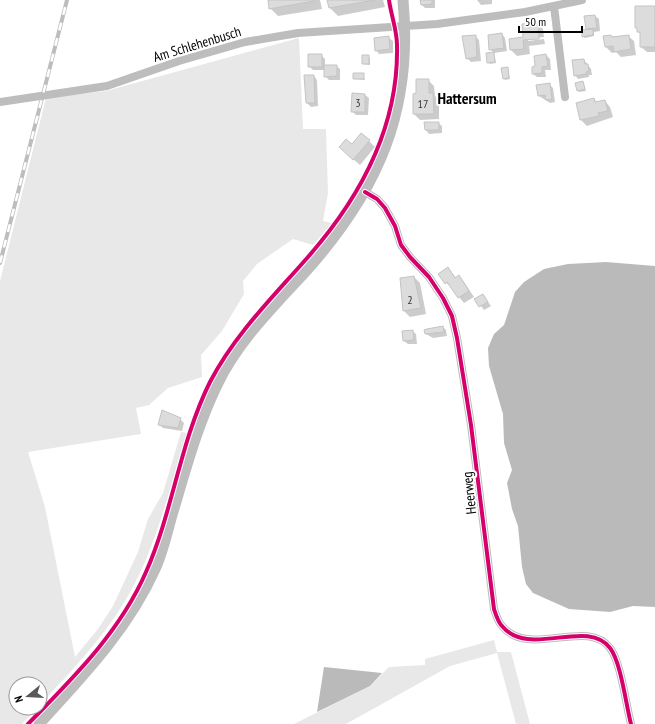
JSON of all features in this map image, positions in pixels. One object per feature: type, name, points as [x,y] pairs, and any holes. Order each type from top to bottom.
[{"type":"main road","points":[[39,724],[81,678],[121,630],[145,590],[164,545],[204,415],[224,372],[243,343],[331,242],[365,192],[385,149],[396,115],[402,81],[405,45],[403,0]]},
{"type":"street","name":"Am Schlehenbusch","points":[[0,102],[107,86],[179,61],[245,42],[298,33],[437,24],[500,16],[582,0]]},
{"type":"street","points":[[554,6],[565,97]]},
{"type":"street","name":"Heerweg","points":[[365,192],[377,199],[385,208],[395,226],[401,245],[429,277],[444,298],[452,316],[472,425],[494,609],[501,625],[509,633],[520,638],[536,640],[586,637],[602,641],[610,648],[616,661],[631,724]]},
{"type":"shaded area","points":[[299,38],[303,129],[326,129],[328,193],[323,221],[332,223],[313,245],[293,239],[257,264],[243,281],[244,294],[222,331],[201,355],[202,377],[168,388],[149,405],[136,408],[141,434],[28,452],[45,507],[75,657],[98,629],[113,606],[138,552],[148,519],[163,493],[181,432],[187,433],[158,528],[135,583],[126,600],[92,647],[48,696],[48,676],[8,676],[8,716],[30,716],[22,724],[0,724],[0,281],[46,98],[106,91]]},
{"type":"shaded area","points":[[606,262],[655,266],[655,607],[633,606],[610,612],[569,609],[533,593],[526,584],[522,567],[518,526],[512,509],[507,483],[512,470],[504,443],[503,414],[489,366],[488,348],[494,334],[504,325],[515,292],[524,282],[544,269],[568,264]]},
{"type":"shaded area","points":[[494,640],[497,652],[511,652],[530,724],[516,724],[497,653],[450,666],[346,724],[294,724],[370,686],[389,667],[425,665],[425,659]]},
{"type":"shaded area","points":[[324,667],[382,673],[370,686],[317,712]]},
{"type":"building","points":[[268,0],[314,0],[314,1],[269,9]]},
{"type":"building","points":[[327,0],[375,0],[329,8]]},
{"type":"building","points":[[420,0],[432,0],[432,4],[421,5]]},
{"type":"building","points":[[635,6],[655,6],[655,47],[640,47],[640,32],[637,32],[637,28],[635,28]]},
{"type":"building","points":[[595,15],[597,28],[586,29],[584,16]]},
{"type":"building","points":[[538,22],[539,39],[523,40],[524,49],[510,50],[509,39],[523,37],[522,24]]},
{"type":"building","points":[[593,29],[593,35],[582,37],[582,30]]},
{"type":"building","points":[[502,33],[504,48],[489,50],[488,35]]},
{"type":"building","points":[[476,35],[477,57],[466,59],[462,36]]},
{"type":"building","points":[[611,35],[612,37],[629,35],[631,49],[614,52],[613,46],[605,47],[603,36]]},
{"type":"building","points":[[389,36],[390,49],[375,51],[374,38]]},
{"type":"building","points":[[494,52],[495,62],[487,63],[486,53]]},
{"type":"building","points":[[308,54],[322,54],[322,67],[308,67]]},
{"type":"building","points":[[546,54],[548,66],[542,67],[542,73],[532,74],[532,67],[535,66],[534,56]]},
{"type":"building","points":[[362,55],[369,55],[369,64],[362,64]]},
{"type":"building","points":[[584,59],[585,64],[588,64],[589,71],[586,72],[586,74],[574,76],[572,60]]},
{"type":"building","points":[[324,65],[337,65],[337,76],[324,77]]},
{"type":"building","points":[[508,67],[509,78],[503,79],[501,68]]},
{"type":"building","points":[[353,73],[364,73],[364,79],[353,79]]},
{"type":"building","points":[[304,75],[314,75],[315,103],[306,103]]},
{"type":"building","points":[[416,79],[429,79],[429,93],[433,93],[434,114],[413,114],[413,94],[416,93]]},
{"type":"building","points":[[583,81],[585,89],[577,91],[575,83]]},
{"type":"building","points":[[550,83],[552,99],[546,100],[545,95],[538,96],[536,85]]},
{"type":"building","points":[[352,93],[365,94],[365,112],[351,112]]},
{"type":"building","points":[[594,98],[595,102],[605,100],[608,111],[598,113],[599,116],[580,120],[576,103]]},
{"type":"building","points":[[424,122],[439,122],[439,130],[425,130]]},
{"type":"building","points":[[361,133],[370,140],[353,160],[339,147],[346,139],[352,144]]},
{"type":"building","points":[[448,267],[455,278],[459,275],[469,291],[458,298],[447,282],[445,284],[438,274]]},
{"type":"building","points":[[414,276],[421,308],[403,311],[400,278]]},
{"type":"building","points":[[483,294],[488,302],[479,307],[474,299]]},
{"type":"building","points":[[443,326],[444,332],[425,334],[424,330]]},
{"type":"building","points":[[413,330],[414,340],[403,341],[402,331]]},
{"type":"building","points":[[162,410],[181,418],[178,428],[158,425]]},
{"type":"railway","points":[[0,263],[67,0]]},
{"type":"cycle path","points":[[28,724],[78,672],[123,615],[146,572],[155,549],[191,428],[210,382],[220,364],[255,316],[327,234],[360,185],[373,159],[391,104],[396,75],[397,39],[389,0]]},
{"type":"cycle path","points":[[365,192],[377,199],[385,208],[395,226],[401,245],[429,277],[443,298],[452,316],[471,425],[494,609],[498,620],[502,626],[513,635],[527,639],[587,636],[600,640],[610,648],[617,663],[631,724]]},
{"type":"district","name":"Hattersum","points":[[467,98]]}]
